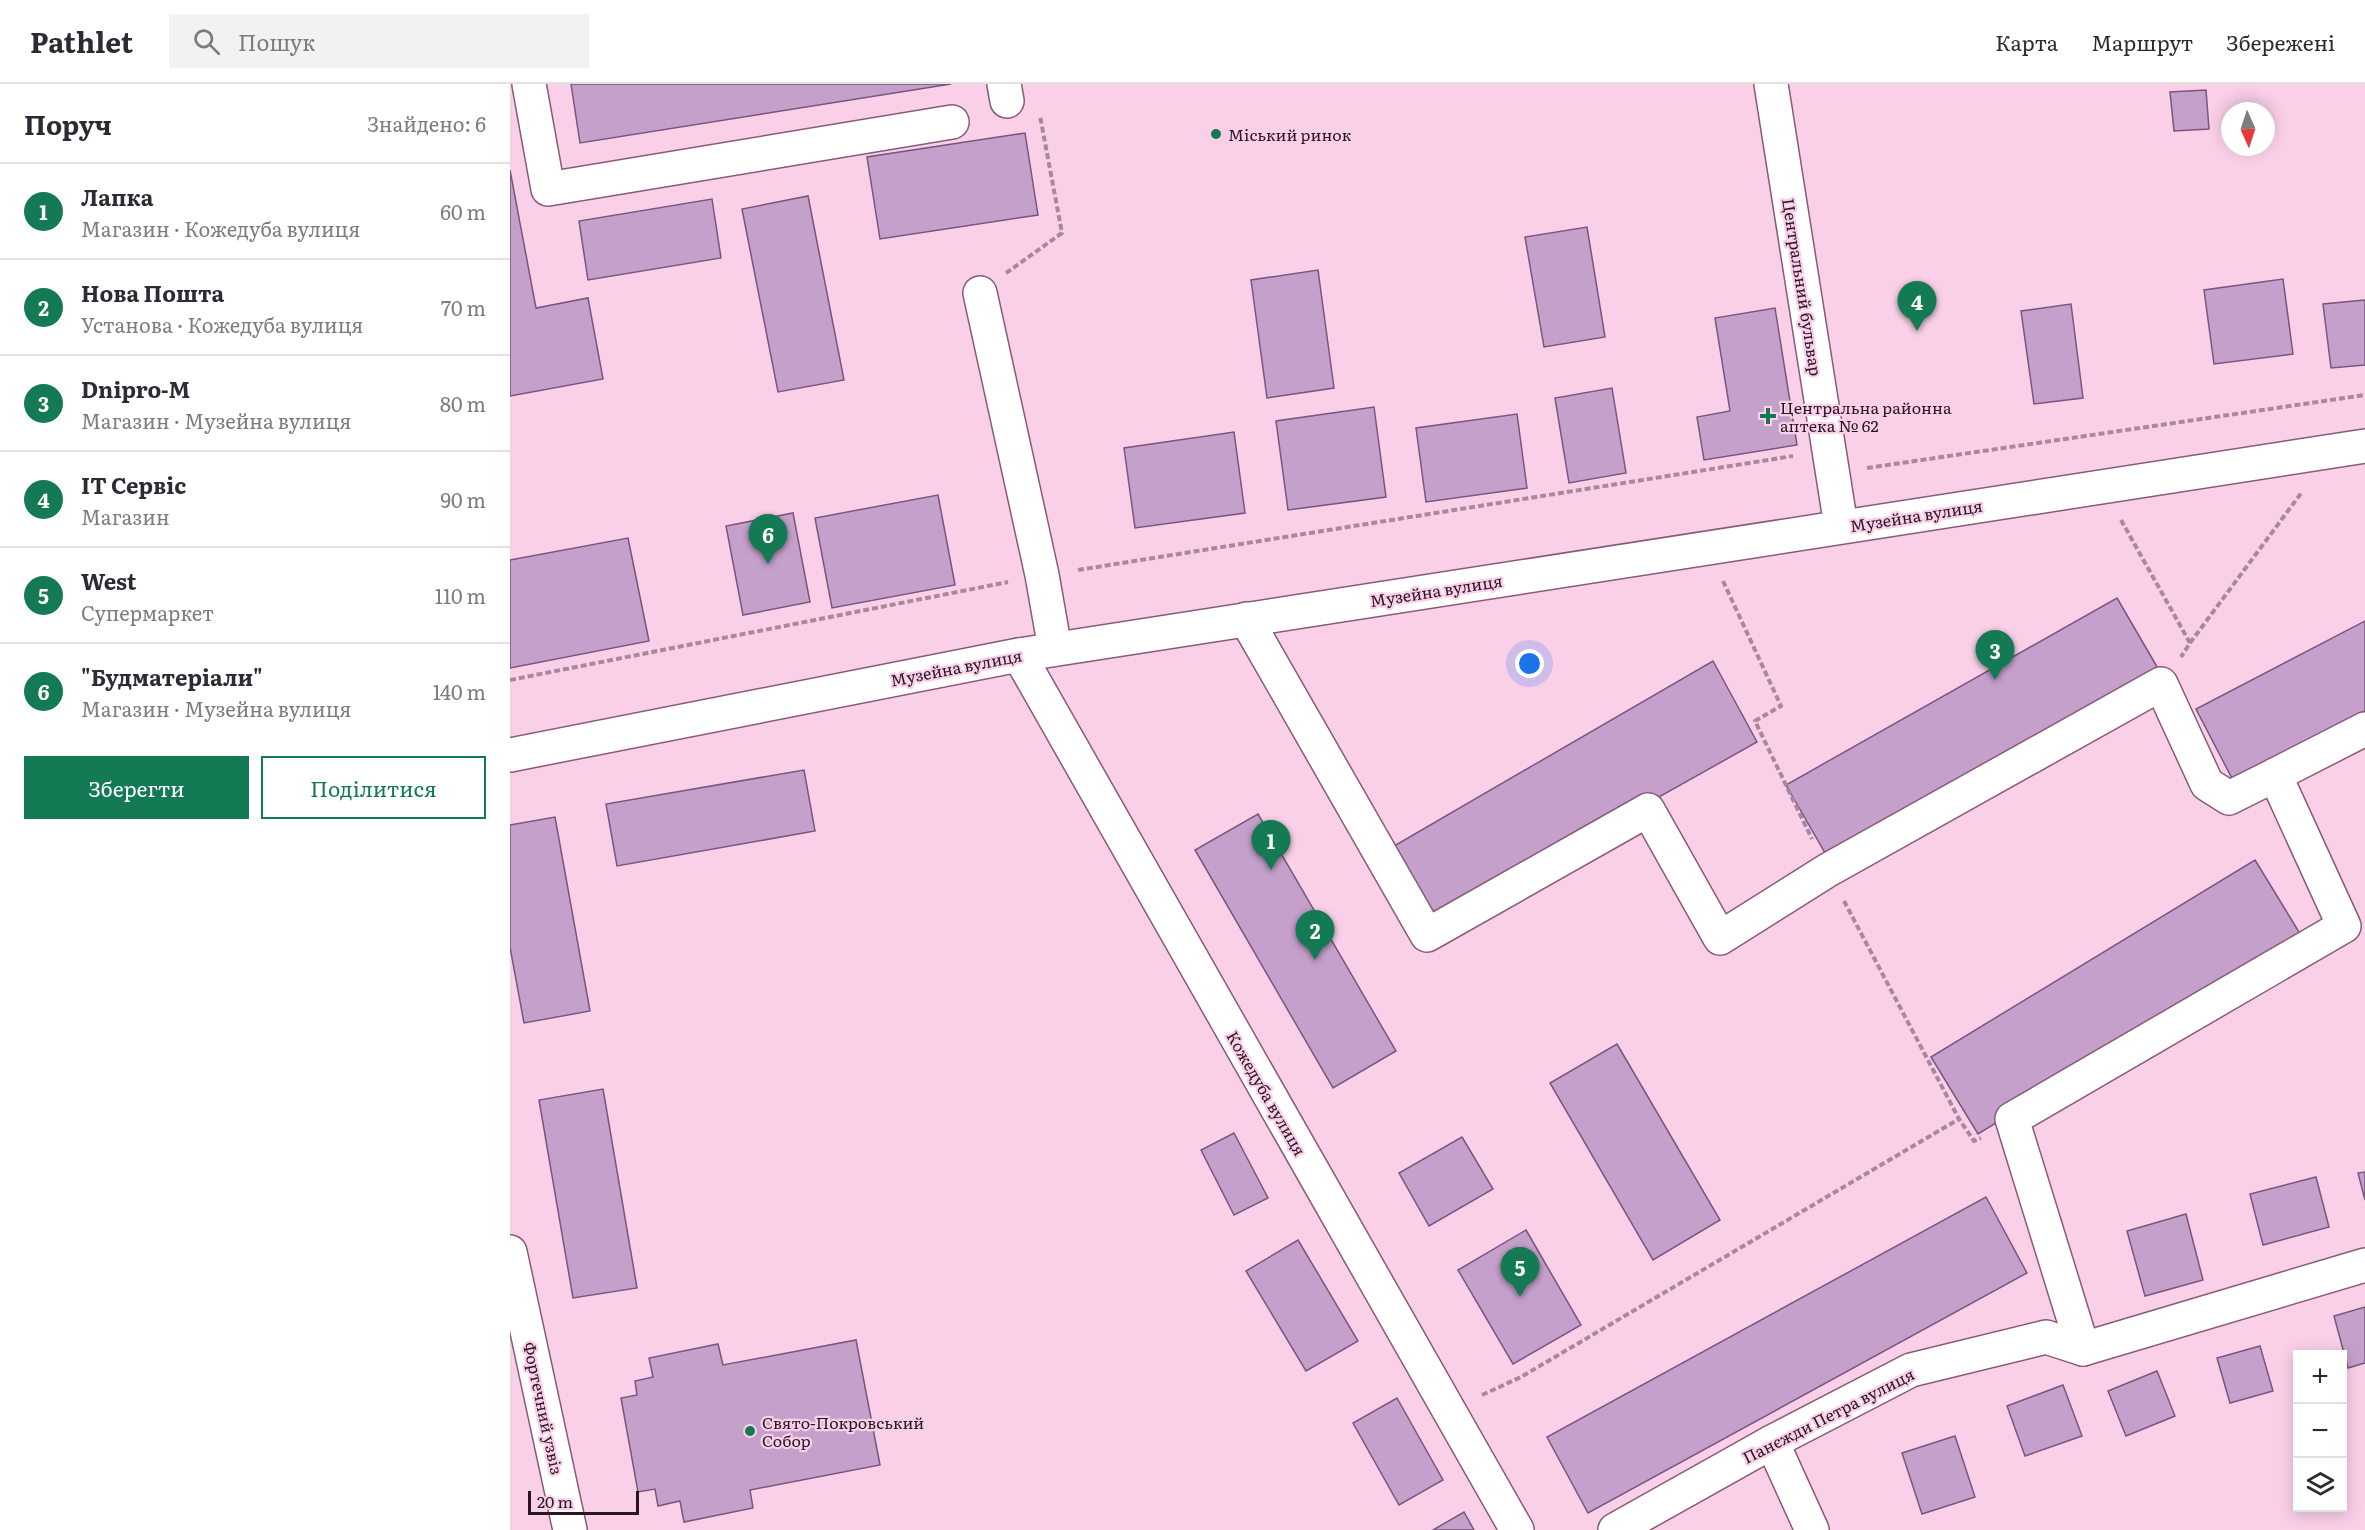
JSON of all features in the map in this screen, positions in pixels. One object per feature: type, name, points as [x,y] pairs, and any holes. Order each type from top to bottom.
[{"type":"street","points":[[529,84],[548,189],[951,123]]},
{"type":"street","name":"Центральний бульвар","points":[[1771,84],[1841,526]]},
{"type":"street","points":[[980,292],[1042,575],[1055,649]]},
{"type":"street","name":"Музейна вулиця","points":[[510,755],[1055,649],[2365,446]]},
{"type":"street","points":[[1246,619],[1426,935],[1648,810],[1720,938],[1828,870],[2162,684],[2207,784],[2229,798],[2365,729]]},
{"type":"street","name":"Кожедуба вулиця","points":[[1019,655],[1516,1530]]},
{"type":"street","points":[[2275,775],[2344,926],[2012,1119],[2083,1349],[2365,1265]]},
{"type":"street","name":"Фортечний узвіз","points":[[510,1252],[570,1530]]},
{"type":"street","name":"Панєжди Петра вулиця","points":[[1615,1530],[1772,1442],[1911,1370],[2046,1337],[2083,1349]]},
{"type":"street","points":[[1772,1442],[1812,1530]]},
{"type":"path","points":[[980,292],[1062,233],[1039,114],[1005,92]]},
{"type":"path","points":[[510,680],[1042,575],[1832,461],[2365,395]]},
{"type":"path","points":[[2190,643],[2308,483]]},
{"type":"path","points":[[1707,547],[1781,706],[1755,721],[1828,870],[1959,1119],[1974,1141],[2012,1119]]},
{"type":"path","points":[[1448,1411],[1521,1377],[1959,1119]]},
{"type":"building","points":[[571,84],[951,84],[580,143]]},
{"type":"building","points":[[2206,90],[2209,129],[2174,131],[2170,92]]},
{"type":"building","points":[[1025,133],[1038,215],[880,239],[867,157]]},
{"type":"building","points":[[510,170],[536,308],[588,298],[603,379],[510,396]]},
{"type":"building","points":[[808,196],[844,380],[778,392],[742,209]]},
{"type":"building","points":[[712,199],[721,258],[588,280],[579,221]]},
{"type":"building","points":[[1587,227],[1605,337],[1544,347],[1525,237]]},
{"type":"building","points":[[1318,270],[1334,388],[1267,398],[1251,280]]},
{"type":"building","points":[[2283,279],[2293,354],[2214,364],[2204,290]]},
{"type":"building","points":[[2365,300],[2365,365],[2331,368],[2323,304]]},
{"type":"building","points":[[2071,304],[2083,398],[2034,404],[2021,311]]},
{"type":"building","points":[[1775,308],[1797,445],[1704,460],[1697,417],[1730,411],[1715,318]]},
{"type":"building","points":[[1612,388],[1626,473],[1569,483],[1555,398]]},
{"type":"building","points":[[1374,407],[1386,497],[1288,510],[1276,421]]},
{"type":"building","points":[[1517,414],[1527,488],[1426,502],[1416,428]]},
{"type":"building","points":[[1234,432],[1245,513],[1135,528],[1124,448]]},
{"type":"building","points":[[938,495],[955,585],[832,608],[815,518]]},
{"type":"building","points":[[793,513],[810,602],[743,615],[726,526]]},
{"type":"building","points":[[628,538],[649,641],[510,668],[510,560]]},
{"type":"building","points":[[2117,598],[2163,677],[1832,865],[1786,785]]},
{"type":"building","points":[[2365,621],[2365,722],[2237,788],[2196,709]]},
{"type":"building","points":[[1713,661],[1757,742],[1429,926],[1382,853]]},
{"type":"building","points":[[804,770],[815,831],[617,866],[606,804]]},
{"type":"building","points":[[1258,814],[1396,1051],[1333,1088],[1195,850]]},
{"type":"building","points":[[555,817],[590,1011],[524,1023],[510,947],[510,825]]},
{"type":"building","points":[[2255,860],[2302,937],[1978,1134],[1931,1057]]},
{"type":"building","points":[[1617,1044],[1720,1220],[1653,1260],[1550,1083]]},
{"type":"building","points":[[603,1089],[637,1288],[573,1298],[539,1100]]},
{"type":"building","points":[[1234,1133],[1268,1198],[1234,1215],[1201,1150]]},
{"type":"building","points":[[1462,1137],[1493,1189],[1429,1226],[1399,1173]]},
{"type":"building","points":[[2365,1172],[2365,1200],[2358,1173]]},
{"type":"building","points":[[2316,1177],[2329,1227],[2263,1245],[2250,1194]]},
{"type":"building","points":[[1986,1197],[2027,1273],[1588,1513],[1547,1437]]},
{"type":"building","points":[[2186,1214],[2203,1280],[2145,1296],[2127,1231]]},
{"type":"building","points":[[1526,1230],[1581,1325],[1513,1364],[1458,1270]]},
{"type":"building","points":[[1298,1240],[1358,1341],[1306,1371],[1246,1271]]},
{"type":"building","points":[[2365,1307],[2365,1363],[2348,1368],[2347,1350],[2343,1350],[2334,1316]]},
{"type":"building","name":"Свято-Покровський Собор","points":[[856,1340],[880,1465],[750,1490],[753,1508],[684,1522],[680,1501],[658,1506],[655,1489],[638,1492],[621,1398],[637,1395],[635,1381],[653,1377],[649,1358],[718,1344],[723,1365]]},
{"type":"building","points":[[2260,1346],[2273,1391],[2230,1403],[2217,1358]]},
{"type":"building","points":[[2157,1371],[2175,1416],[2126,1436],[2108,1391]]},
{"type":"building","points":[[2063,1385],[2082,1436],[2025,1456],[2007,1406]]},
{"type":"building","points":[[1397,1398],[1443,1480],[1399,1505],[1353,1423]]},
{"type":"building","points":[[1955,1436],[1975,1497],[1922,1514],[1902,1453]]},
{"type":"building","points":[[1464,1512],[1474,1530],[1433,1530]]},
{"type":"place","name":"Міський ринок","points":[[1216,134]]},
{"type":"place","name":"IT Сервіс","points":[[1917,331]]},
{"type":"place","name":"Центральна районна аптека № 62","points":[[1768,416]]},
{"type":"place","name":"\"Будматеріали\"","points":[[768,564]]},
{"type":"place","name":"Dnipro-M","points":[[1995,680]]},
{"type":"place","name":"Лапка","points":[[1271,870]]},
{"type":"place","name":"Нова Пошта","points":[[1315,960]]},
{"type":"place","name":"West","points":[[1520,1297]]},
{"type":"place","name":"Свято-Покровський Собор","points":[[750,1431]]}]
